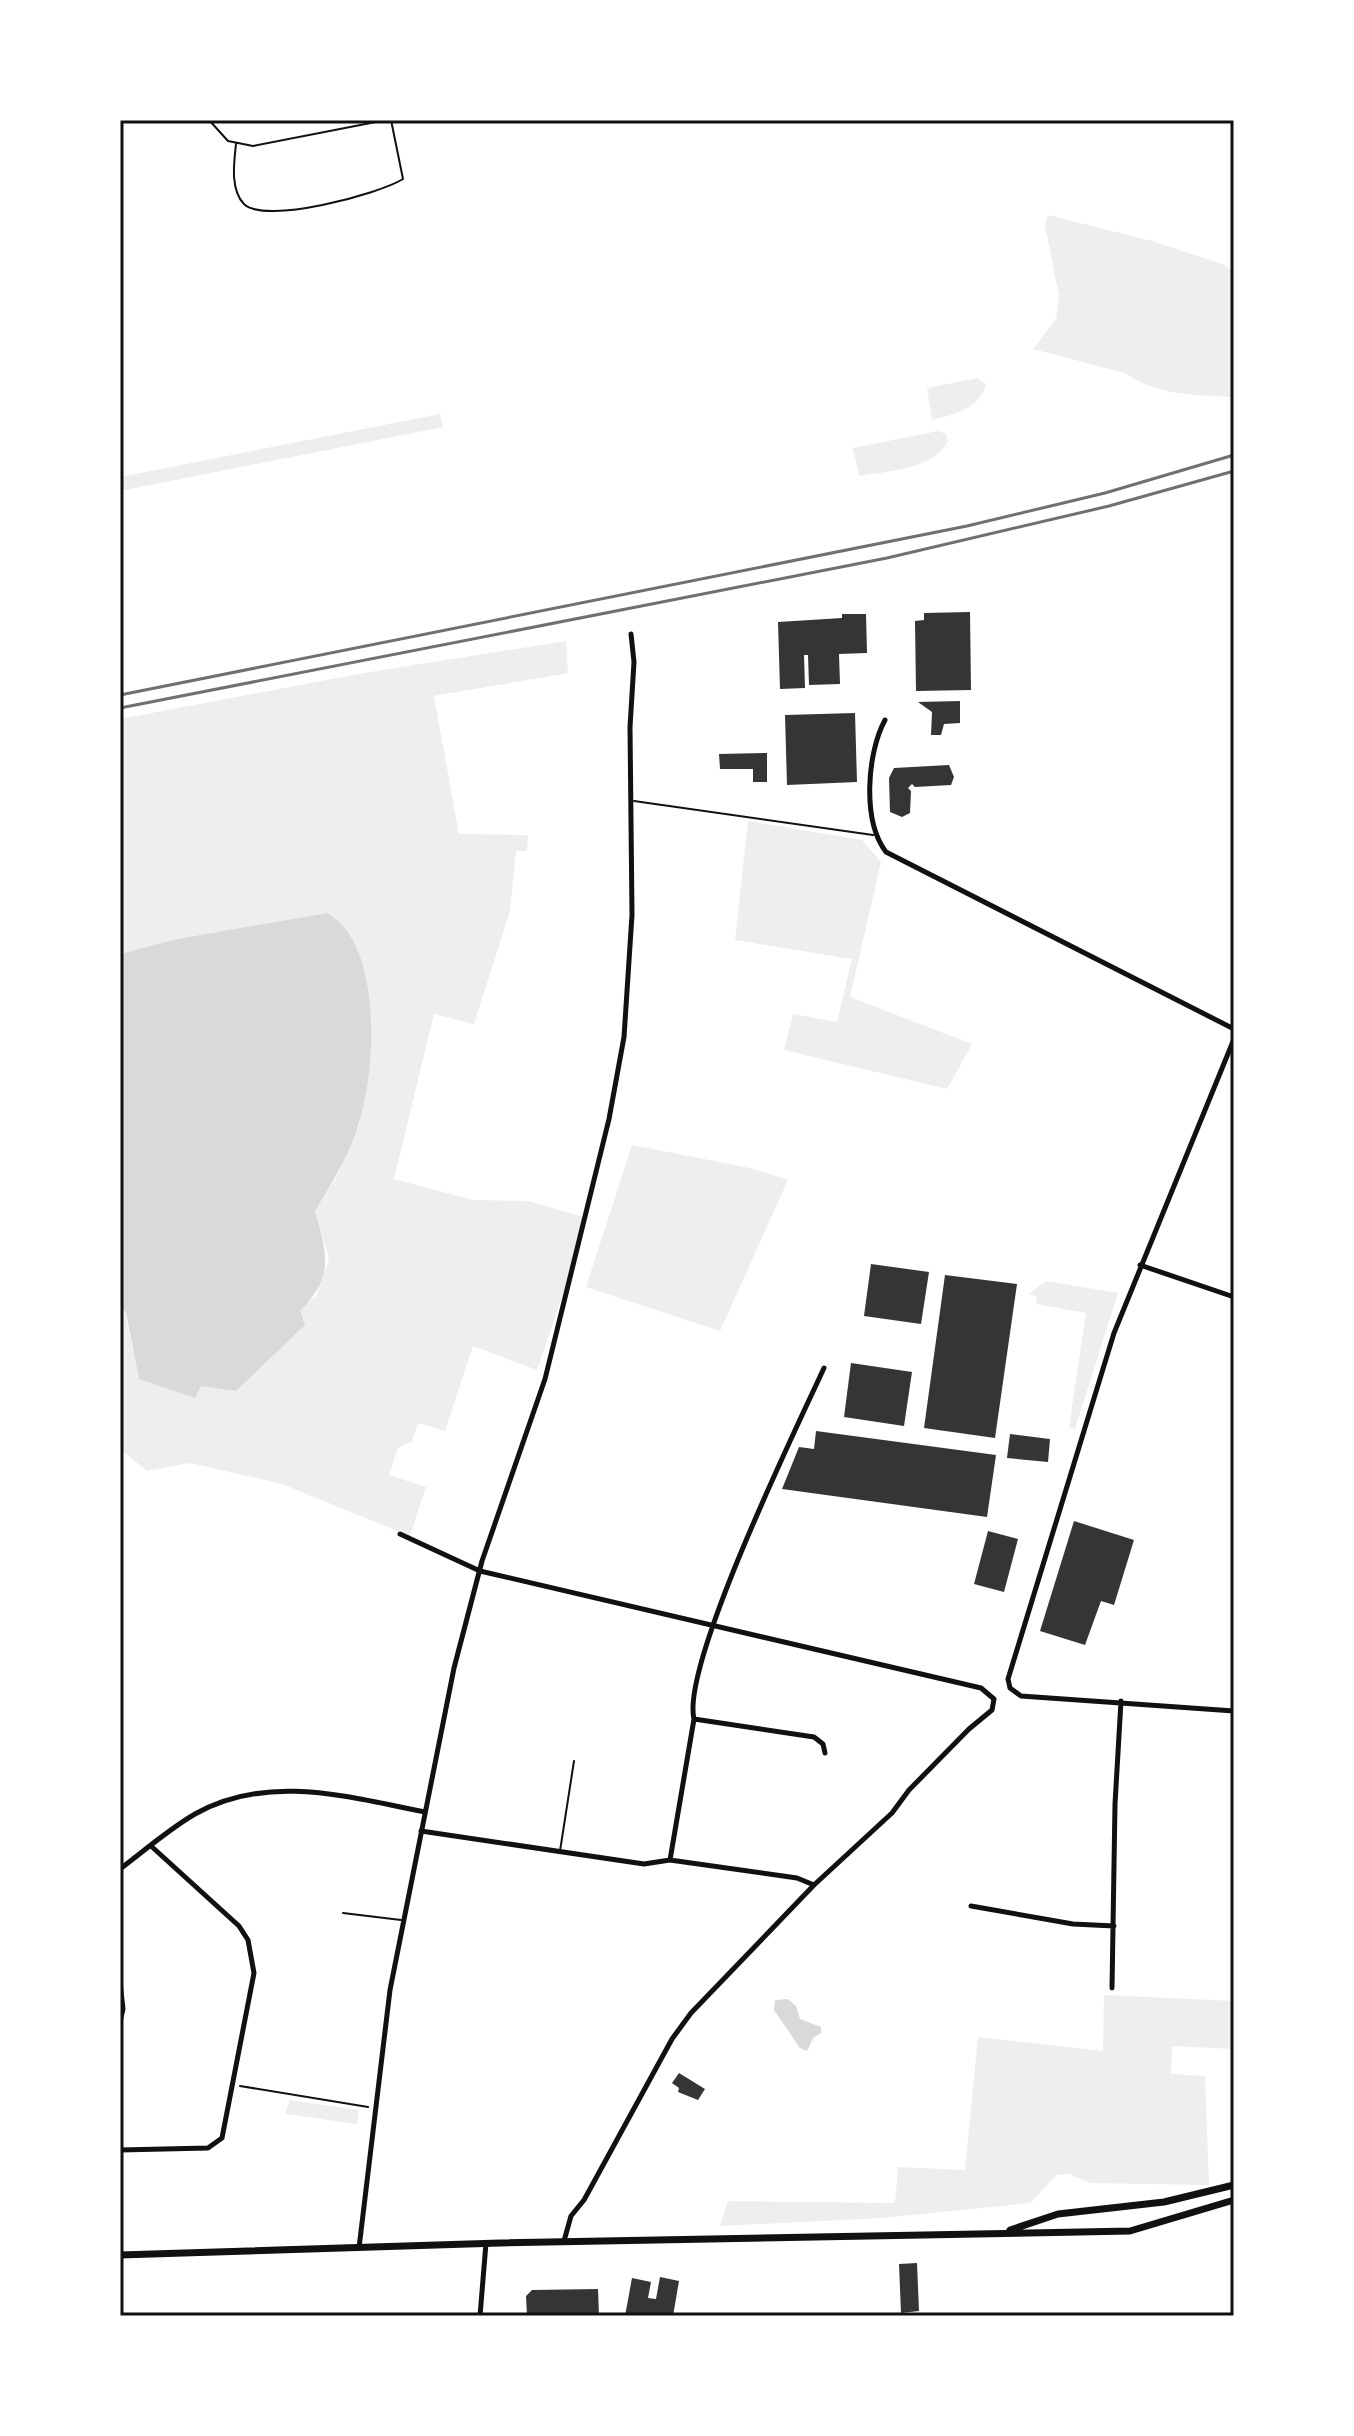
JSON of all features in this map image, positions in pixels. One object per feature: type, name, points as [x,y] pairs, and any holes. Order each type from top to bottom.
[{"type":"main road","points":[[1000,2232],[1058,2214],[1164,2202],[1234,2185]]},
{"type":"main road","points":[[120,2255],[564,2241],[1145,2229],[1234,2200]]},
{"type":"street","points":[[359,2248],[374,2108],[403,1921],[454,1668],[480,1571],[545,1379],[609,1119],[624,1037],[630,975],[634,662],[631,634]]},
{"type":"street","points":[[885,720],[871,755],[875,835],[886,852],[1234,1029]]},
{"type":"street","points":[[1234,1039],[1114,1333],[1010,1672],[1009,1684],[1015,1694],[1234,1711]]},
{"type":"street","points":[[1140,1265],[1234,1297]]},
{"type":"street","points":[[670,1860],[694,1719],[692,1705],[712,1625],[824,1368]]},
{"type":"street","points":[[400,1534],[480,1571],[981,1688],[990,1692],[995,1704],[909,1790],[892,1813],[814,1885],[717,1983],[678,2029],[584,2200],[571,2216],[564,2241]]},
{"type":"street","points":[[1112,1988],[1115,1804],[1121,1701]]},
{"type":"street","points":[[694,1719],[814,1737],[823,1744],[825,1753]]},
{"type":"street","points":[[120,1869],[203,1810],[256,1792],[309,1791],[425,1812]]},
{"type":"street","points":[[421,1831],[644,1864],[670,1860],[797,1878],[814,1885]]},
{"type":"street","points":[[120,2150],[200,2149],[217,2143],[226,2130],[254,1973],[248,1940],[224,1911],[151,1846]]},
{"type":"street","points":[[971,1906],[1073,1924],[1114,1926]]},
{"type":"street","points":[[120,1982],[123,1999],[120,2022]]},
{"type":"street","points":[[480,2316],[486,2243]]},
{"type":"lane","points":[[209,120],[222,137],[236,144],[253,146],[386,120]]},
{"type":"lane","points":[[236,144],[233,171],[241,200],[256,212],[275,213],[384,190],[403,179],[391,120]]},
{"type":"lane","points":[[631,801],[875,835]]},
{"type":"lane","points":[[560,1852],[574,1761]]},
{"type":"lane","points":[[343,1913],[403,1921]]},
{"type":"path","points":[[235,2085],[374,2108]]},
{"type":"shaded area","points":[[1048,215],[1152,241],[1225,265],[1234,273],[1234,397],[1164,390],[1137,381],[1125,373],[1033,349],[1056,319],[1059,296],[1045,225]]},
{"type":"shaded area","points":[[978,378],[986,385],[978,400],[964,410],[932,420],[927,388]]},
{"type":"shaded area","points":[[440,414],[443,427],[120,491],[120,477]]},
{"type":"shaded area","points":[[938,431],[946,434],[948,441],[932,458],[909,468],[859,476],[853,448]]},
{"type":"shaded area","points":[[566,641],[568,673],[434,696],[459,834],[528,835],[527,851],[516,851],[510,911],[474,1024],[434,1014],[394,1179],[473,1200],[528,1201],[583,1217],[564,1291],[537,1370],[473,1346],[445,1431],[418,1423],[412,1441],[398,1448],[389,1475],[426,1487],[410,1536],[282,1484],[190,1463],[147,1471],[120,1449],[120,1306],[125,1313],[139,1378],[196,1397],[201,1386],[316,1296],[329,1259],[315,1211],[337,1176],[360,1123],[327,913],[177,939],[120,954],[120,719],[364,673]]},
{"type":"shaded area","points":[[748,821],[862,840],[881,862],[850,997],[972,1044],[947,1089],[784,1050],[793,1014],[837,1022],[852,959],[735,940]]},
{"type":"shaded area","points":[[327,913],[345,929],[358,951],[366,979],[371,1041],[365,1100],[355,1135],[315,1211],[325,1252],[323,1275],[319,1287],[300,1311],[305,1325],[236,1391],[201,1386],[195,1398],[139,1379],[126,1313],[120,1306],[120,954],[177,939]]},
{"type":"shaded area","points":[[632,1145],[750,1168],[788,1180],[720,1331],[586,1287]]},
{"type":"shaded area","points":[[1046,1281],[1118,1293],[1075,1429],[1069,1427],[1086,1313],[1036,1304],[1037,1297],[1029,1294]]},
{"type":"shaded area","points":[[1104,1995],[1234,2001],[1234,2049],[1172,2046],[1171,2074],[1205,2076],[1209,2185],[1090,2183],[1069,2174],[1057,2175],[1030,2203],[882,2218],[720,2226],[728,2201],[895,2203],[898,2167],[965,2170],[978,2037],[1103,2051]]},
{"type":"shaded area","points":[[788,1999],[796,2006],[800,2019],[821,2027],[821,2033],[813,2038],[807,2051],[800,2048],[774,2010],[775,2000]]},
{"type":"shaded area","points":[[290,2100],[359,2110],[357,2124],[285,2114]]},
{"type":"building","points":[[970,612],[971,690],[916,691],[915,621],[924,620],[924,613]]},
{"type":"building","points":[[842,614],[866,614],[867,653],[839,654],[840,684],[809,685],[808,655],[804,655],[805,688],[780,689],[778,622],[842,618]]},
{"type":"building","points":[[960,701],[960,723],[944,724],[941,735],[931,735],[932,712],[918,702]]},
{"type":"building","points":[[855,713],[857,782],[787,785],[785,715]]},
{"type":"building","points":[[767,753],[767,782],[753,782],[753,769],[720,769],[719,754]]},
{"type":"building","points":[[949,765],[954,777],[951,785],[915,787],[912,784],[908,788],[911,791],[910,813],[902,817],[890,812],[889,778],[894,768]]},
{"type":"building","points":[[871,1264],[929,1272],[921,1324],[864,1316]]},
{"type":"building","points":[[945,1275],[1017,1284],[995,1438],[924,1428]]},
{"type":"building","points":[[851,1363],[912,1372],[904,1426],[844,1417]]},
{"type":"building","points":[[816,1431],[996,1455],[987,1517],[782,1489],[799,1447],[814,1449]]},
{"type":"building","points":[[1010,1434],[1050,1439],[1048,1462],[1007,1458]]},
{"type":"building","points":[[1074,1521],[1134,1540],[1114,1605],[1101,1601],[1085,1645],[1040,1631]]},
{"type":"building","points":[[988,1531],[1018,1539],[1004,1592],[974,1584]]},
{"type":"building","points":[[679,2073],[705,2089],[698,2100],[678,2092],[679,2088],[672,2083]]},
{"type":"building","points":[[917,2263],[919,2311],[901,2313],[899,2264]]},
{"type":"building","points":[[660,2277],[679,2281],[673,2316],[625,2316],[632,2278],[651,2282],[648,2298],[656,2299]]},
{"type":"building","points":[[598,2289],[599,2316],[527,2316],[526,2296],[532,2290]]},
{"type":"railway","points":[[120,695],[967,526],[1105,493],[1234,455]]},
{"type":"railway","points":[[120,708],[887,558],[1109,506],[1234,471]]}]
